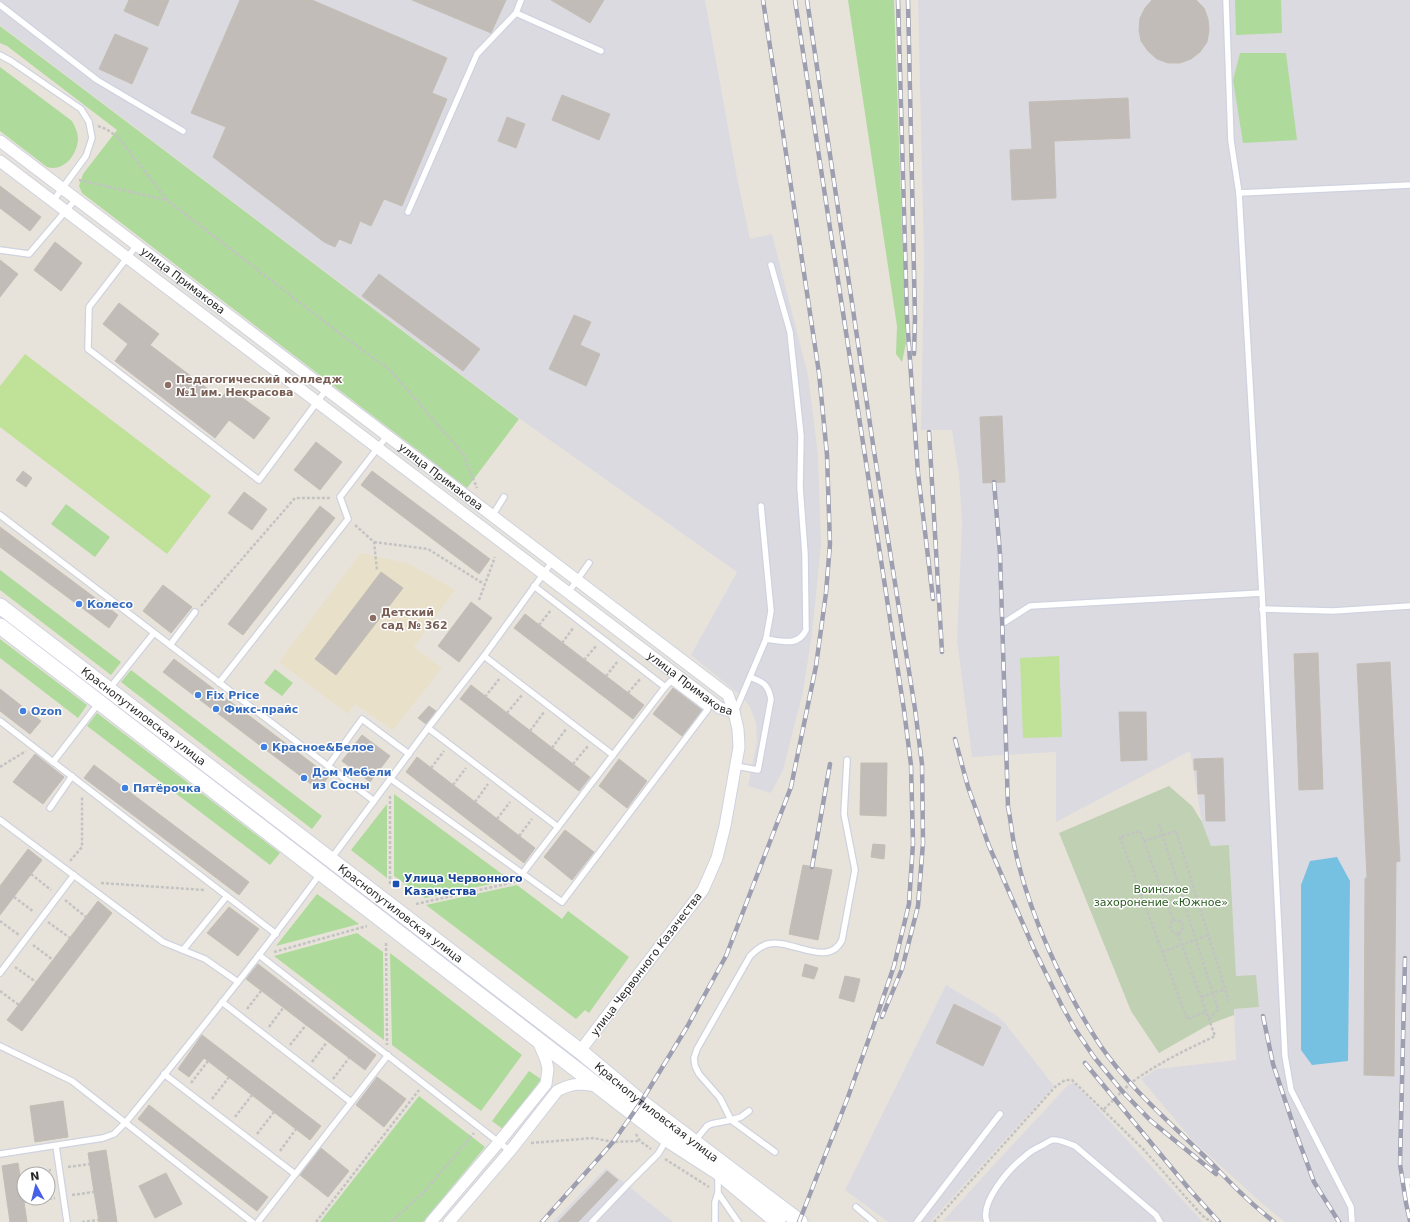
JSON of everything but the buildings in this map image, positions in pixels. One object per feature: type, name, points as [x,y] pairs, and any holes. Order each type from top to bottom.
[{"type":"main road","name":"Краснопутиловская улица","points":[[0,606],[580,1051],[641,1102],[800,1222]]},
{"type":"main road","name":"Краснопутиловская улица","points":[[0,626],[667,1139],[718,1172],[778,1222]]},
{"type":"street","name":"улица Примакова","points":[[0,141],[387,436],[495,512],[552,562],[728,696],[734,712]]},
{"type":"street","name":"улица Примакова","points":[[0,161],[720,708],[734,712]]},
{"type":"street","name":"улица Червонного Казачества","points":[[580,1051],[703,890],[716,858],[724,832],[736,766],[739,747],[738,729],[734,712]]},
{"type":"street","points":[[431,1222],[546,1084],[548,1069],[537,1038]]},
{"type":"street","points":[[449,1222],[510,1151],[557,1091],[579,1083],[598,1086]]},
{"type":"lane","points":[[408,212],[478,54],[516,13],[521,0]]},
{"type":"lane","points":[[1226,0],[1231,140],[1239,193],[1262,593],[1285,1056],[1291,1090],[1351,1207],[1352,1222]]},
{"type":"lane","points":[[0,5],[97,80],[183,131]]},
{"type":"lane","points":[[516,13],[601,51]]},
{"type":"lane","points":[[0,55],[81,109],[89,122],[92,138],[86,156],[53,201]]},
{"type":"lane","points":[[1239,193],[1410,185]]},
{"type":"lane","points":[[0,250],[29,254],[76,199]]},
{"type":"lane","points":[[137,245],[89,307],[88,349],[259,480],[326,390]]},
{"type":"lane","points":[[766,639],[790,642],[798,640],[803,636],[806,630],[805,554],[800,487],[801,436],[790,332],[771,265]]},
{"type":"lane","points":[[219,683],[348,519],[340,498],[387,436]]},
{"type":"lane","points":[[495,512],[504,497]]},
{"type":"lane","points":[[734,712],[766,639],[771,611],[761,506]]},
{"type":"lane","points":[[0,515],[374,801]]},
{"type":"lane","points":[[331,860],[428,728],[484,656],[552,562]]},
{"type":"lane","points":[[568,593],[589,563]]},
{"type":"lane","points":[[534,586],[665,687]]},
{"type":"lane","points":[[1005,622],[1030,606],[1262,593]]},
{"type":"lane","points":[[1262,609],[1333,611],[1410,606]]},
{"type":"lane","points":[[170,645],[196,612]]},
{"type":"lane","points":[[53,762],[154,633]]},
{"type":"lane","points":[[484,656],[613,755]]},
{"type":"lane","points":[[736,766],[758,770],[771,698],[769,689],[762,682],[750,677]]},
{"type":"lane","points":[[390,779],[522,874],[562,902],[708,709],[670,681],[522,874]]},
{"type":"lane","points":[[328,766],[362,719],[409,754]]},
{"type":"lane","points":[[0,721],[276,934]]},
{"type":"lane","points":[[428,728],[558,827]]},
{"type":"lane","points":[[775,1152],[731,1120],[720,1098],[699,1074],[695,1066],[694,1058],[697,1049],[750,956],[760,947],[768,944],[780,943],[817,953],[826,953],[839,946],[842,940],[855,870],[844,814],[848,760]]},
{"type":"lane","points":[[50,808],[72,776]]},
{"type":"lane","points":[[0,820],[163,942],[205,959],[238,982]]},
{"type":"lane","points":[[0,1154],[103,1138],[114,1134],[126,1122],[259,956],[322,873]]},
{"type":"lane","points":[[0,973],[74,875]]},
{"type":"lane","points":[[183,950],[224,894]]},
{"type":"lane","points":[[259,956],[388,1054],[510,1151]]},
{"type":"lane","points":[[222,1002],[351,1102]]},
{"type":"lane","points":[[0,1046],[72,1082],[126,1122],[252,1222]]},
{"type":"lane","points":[[258,1222],[388,1054]]},
{"type":"lane","points":[[164,1074],[295,1174]]},
{"type":"lane","points":[[694,1142],[707,1126],[741,1117],[749,1111]]},
{"type":"lane","points":[[917,1222],[1000,1114]]},
{"type":"lane","points":[[592,1222],[658,1154],[667,1139]]},
{"type":"lane","points":[[987,1222],[986,1208],[991,1197],[1011,1169],[1024,1157],[1051,1140],[1064,1142],[1075,1146],[1156,1215],[1160,1222]]},
{"type":"lane","points":[[56,1146],[68,1222]]},
{"type":"lane","points":[[715,1222],[715,1202],[718,1193],[718,1172]]},
{"type":"lane","points":[[1410,1181],[1406,1181],[1410,1207]]},
{"type":"lane","points":[[718,1193],[738,1222]]},
{"type":"lane","points":[[856,1207],[874,1222]]},
{"type":"path","points":[[89,122],[106,129],[118,137],[167,200],[347,339],[391,371],[463,454],[477,489],[495,512]]},
{"type":"path","points":[[70,178],[167,200]]},
{"type":"path","points":[[196,612],[295,498],[338,498]]},
{"type":"path","points":[[348,519],[374,542],[428,549],[484,584]]},
{"type":"path","points":[[374,542],[377,570]]},
{"type":"path","points":[[479,600],[495,557]]},
{"type":"path","points":[[539,625],[556,604]]},
{"type":"path","points":[[562,642],[579,621]]},
{"type":"path","points":[[584,660],[602,638]]},
{"type":"path","points":[[606,676],[623,655]]},
{"type":"path","points":[[485,696],[505,672]]},
{"type":"path","points":[[628,694],[646,672]]},
{"type":"path","points":[[508,713],[526,689]]},
{"type":"path","points":[[530,731],[549,706]]},
{"type":"path","points":[[552,748],[571,723]]},
{"type":"path","points":[[574,764],[593,740]]},
{"type":"path","points":[[431,768],[449,744]]},
{"type":"path","points":[[0,768],[33,746]]},
{"type":"path","points":[[453,785],[471,761]]},
{"type":"path","points":[[475,802],[493,777]]},
{"type":"path","points":[[390,779],[390,884]]},
{"type":"path","points":[[65,868],[82,847],[82,784]]},
{"type":"path","points":[[497,819],[516,794]]},
{"type":"path","points":[[519,836],[538,811]]},
{"type":"path","points":[[1159,824],[1218,1009],[1208,1019]]},
{"type":"path","points":[[1173,920],[1140,830],[1120,837],[1187,1019],[1206,1012]]},
{"type":"path","points":[[1144,841],[1176,831],[1229,1001]]},
{"type":"path","points":[[416,904],[515,882],[522,874]]},
{"type":"path","points":[[83,882],[224,894]]},
{"type":"path","points":[[1103,1110],[1131,1083],[1148,1071],[1175,1055],[1215,1036],[1178,934],[1170,930],[1170,924],[1173,920]]},
{"type":"path","points":[[1173,920],[1181,921],[1183,925],[1182,930],[1178,934]]},
{"type":"path","points":[[259,956],[368,926]]},
{"type":"path","points":[[1162,952],[1209,935]]},
{"type":"path","points":[[386,943],[388,1054]]},
{"type":"path","points":[[8,962],[36,982]]},
{"type":"path","points":[[1201,997],[1225,989]]},
{"type":"path","points":[[0,991],[19,1005]]},
{"type":"path","points":[[241,1017],[261,991]]},
{"type":"path","points":[[263,1034],[283,1008]]},
{"type":"path","points":[[286,1051],[306,1025]]},
{"type":"path","points":[[307,1068],[327,1042]]},
{"type":"path","points":[[329,1084],[349,1058]]},
{"type":"path","points":[[185,1090],[208,1061]]},
{"type":"path","points":[[207,1107],[229,1077]]},
{"type":"path","points":[[934,1222],[1055,1087],[1065,1080],[1072,1080],[1144,1150],[1198,1211],[1212,1222]]},
{"type":"path","points":[[316,1222],[424,1084]]},
{"type":"path","points":[[230,1124],[252,1095]]},
{"type":"path","points":[[252,1141],[274,1112]]},
{"type":"path","points":[[391,1222],[425,1191],[469,1137],[481,1128]]},
{"type":"path","points":[[274,1158],[296,1129]]},
{"type":"path","points":[[510,1151],[518,1150],[531,1143],[560,1140],[593,1138],[613,1142],[640,1140]]},
{"type":"path","points":[[82,1222],[98,1220]]},
{"type":"shaded area","points":[[0,0],[705,0],[737,177],[750,239],[772,234],[808,375],[818,455],[821,544],[812,634],[803,692],[783,770],[771,793],[748,786],[757,742],[756,723],[750,707],[740,695],[691,655],[737,572],[520,419],[0,25]]},
{"type":"shaded area","points":[[918,0],[1410,0],[1410,1222],[1285,1222],[1265,1206],[1193,1141],[1141,1079],[1157,1069],[1236,1060],[1234,1009],[1259,1007],[1236,977],[1229,845],[1211,846],[1202,822],[1190,751],[1056,822],[1056,752],[972,757],[957,640],[962,523],[959,475],[952,430],[921,430],[924,258]]},
{"type":"shaded area","name":"Детский сад № 362","points":[[361,553],[410,564],[455,590],[414,647],[442,668],[393,730],[355,704],[348,714],[279,662]]},
{"type":"shaded area","points":[[946,985],[996,1015],[1004,1022],[1054,1086],[930,1222],[888,1222],[845,1190]]},
{"type":"shaded area","points":[[1074,1083],[1203,1222],[943,1221],[1069,1084]]},
{"type":"shaded area","points":[[606,1168],[673,1222],[553,1222]]},
{"type":"green space","points":[[848,0],[894,0],[906,343],[902,362],[896,354],[897,326]]},
{"type":"green space","points":[[1235,0],[1281,0],[1282,33],[1236,35]]},
{"type":"green space","points":[[0,26],[519,419],[467,488],[82,193],[79,186],[83,174],[117,130],[7,46],[0,43]]},
{"type":"green space","points":[[1240,53],[1286,53],[1297,140],[1243,143],[1233,80]]},
{"type":"green space","points":[[0,67],[72,121],[77,134],[77,145],[72,156],[64,165],[53,168],[47,167],[0,131]]},
{"type":"green space","points":[[25,354],[211,496],[167,554],[0,427],[0,386]]},
{"type":"green space","points":[[66,504],[110,537],[95,557],[51,524]]},
{"type":"green space","points":[[0,570],[121,662],[111,675],[0,590]]},
{"type":"green space","points":[[0,639],[87,705],[78,718],[0,658]]},
{"type":"green space","points":[[1059,656],[1062,737],[1023,738],[1020,658]]},
{"type":"green space","points":[[275,669],[293,683],[282,696],[264,683]]},
{"type":"green space","points":[[131,670],[322,816],[312,829],[121,682]]},
{"type":"green space","points":[[97,713],[280,853],[270,865],[87,726]]},
{"type":"green space","name":"Воинское захоронение «Южное»","points":[[1169,786],[1192,806],[1202,822],[1211,846],[1229,845],[1236,976],[1256,975],[1259,1007],[1234,1009],[1234,1015],[1210,1024],[1159,1053],[1131,1011],[1059,833]]},
{"type":"green space","points":[[394,794],[510,880],[425,898],[394,876]]},
{"type":"green space","points":[[387,804],[387,878],[351,850]]},
{"type":"green space","points":[[517,885],[562,919],[568,911],[629,957],[589,1013],[585,1010],[576,1019],[426,905]]},
{"type":"green space","points":[[317,894],[359,924],[276,946]]},
{"type":"green space","points":[[357,933],[383,952],[384,1040],[274,956]]},
{"type":"green space","points":[[390,953],[522,1055],[481,1111],[392,1045]]},
{"type":"green space","points":[[529,1071],[541,1079],[504,1130],[492,1121]]},
{"type":"green space","points":[[419,1096],[485,1147],[423,1222],[320,1222]]},
{"type":"water","points":[[1337,857],[1350,881],[1348,1061],[1312,1065],[1301,1050],[1301,885],[1310,861]]},
{"type":"railway","points":[[542,1222],[613,1142],[641,1102],[687,1027],[726,956],[791,787],[816,666],[826,593],[830,544],[827,455],[819,373],[763,0]]},
{"type":"railway","points":[[795,0],[904,710],[911,765],[913,843],[909,904],[894,966],[848,1097],[799,1222]]},
{"type":"railway","points":[[807,0],[874,451],[915,709],[922,764],[923,843],[918,906],[902,969],[882,1017]]},
{"type":"railway","points":[[898,0],[907,318],[918,473],[933,599]]},
{"type":"railway","points":[[908,0],[915,318],[914,354]]},
{"type":"railway","points":[[929,432],[942,652]]},
{"type":"railway","points":[[994,482],[1000,554],[1008,807],[1014,844],[1029,899],[1049,951],[1061,976],[1100,1045],[1111,1060],[1148,1102],[1246,1198],[1274,1222]]},
{"type":"railway","points":[[955,739],[968,787],[989,846],[1034,949],[1075,1029],[1094,1057],[1122,1091],[1151,1121],[1216,1174]]},
{"type":"railway","points":[[812,867],[830,764]]},
{"type":"railway","points":[[1405,958],[1400,1164],[1410,1221]]},
{"type":"railway","points":[[1263,1016],[1273,1064],[1297,1136],[1314,1182],[1339,1222]]},
{"type":"railway","points":[[1085,1063],[1190,1190],[1219,1222]]},
{"type":"place","name":"Педагогический колледж №1 им. Некрасова","points":[[168,385]]},
{"type":"place","name":"Колесо","points":[[79,604]]},
{"type":"place","name":"Детский сад № 362","points":[[373,618]]},
{"type":"place","name":"Fix Price","points":[[198,695]]},
{"type":"place","name":"Фикс-прайс","points":[[216,709]]},
{"type":"place","name":"Ozon","points":[[23,711]]},
{"type":"place","name":"Красное&Белое","points":[[264,747]]},
{"type":"place","name":"Дом Мебели из Сосны","points":[[304,778]]},
{"type":"place","name":"Пятёрочка","points":[[125,788]]},
{"type":"place","name":"Улица Червонного Казачества","points":[[396,884]]}]
